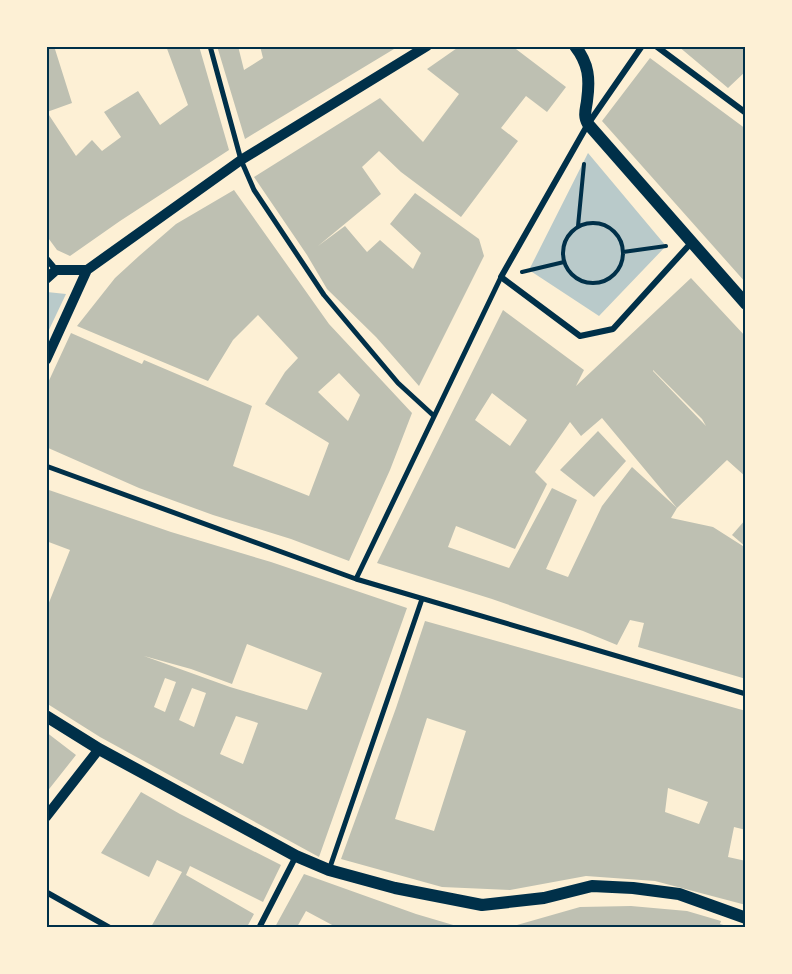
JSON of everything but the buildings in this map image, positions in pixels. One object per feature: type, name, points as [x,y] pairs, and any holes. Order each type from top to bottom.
[{"type":"main road","points":[[575,46],[587,65],[589,74],[585,116],[588,124],[746,304]]},
{"type":"main road","points":[[46,716],[99,749],[296,856],[329,870],[395,888],[482,905],[544,898],[591,886],[633,888],[679,894],[746,918]]},
{"type":"street","points":[[210,46],[241,160],[254,190],[324,295],[398,383],[434,416]]},
{"type":"street","points":[[46,360],[87,270],[241,160],[427,46]]},
{"type":"street","points":[[356,579],[501,277],[588,124],[642,46]]},
{"type":"street","points":[[656,46],[746,113]]},
{"type":"street","points":[[501,277],[580,336],[613,329],[691,243]]},
{"type":"street","points":[[46,258],[56,270]]},
{"type":"street","points":[[46,279],[56,270],[87,270]]},
{"type":"street","points":[[46,466],[356,579],[746,694]]},
{"type":"street","points":[[329,870],[422,599]]},
{"type":"street","points":[[46,817],[99,749]]},
{"type":"street","points":[[259,927],[296,856]]},
{"type":"street","points":[[46,892],[110,927]]},
{"type":"path","points":[[578,226],[585,158]]},
{"type":"path","points":[[598,223],[608,226],[616,233],[623,252],[618,270],[611,277],[593,283],[575,278],[564,262],[562,252],[564,242],[578,226],[598,223]]},
{"type":"path","points":[[623,252],[691,243]]},
{"type":"path","points":[[501,277],[564,262]]},
{"type":"shaded area","points":[[588,153],[666,246],[599,316],[529,270]]},
{"type":"shaded area","points":[[46,292],[66,294],[47,334]]}]
